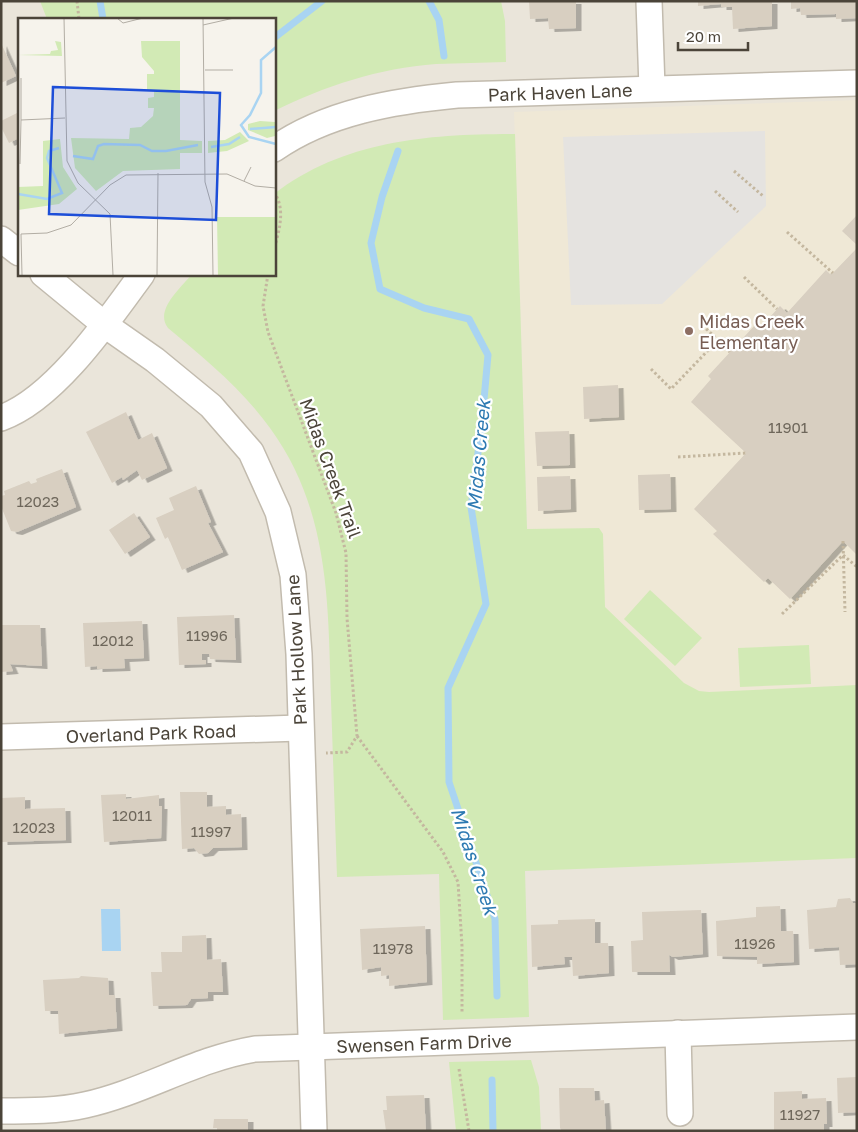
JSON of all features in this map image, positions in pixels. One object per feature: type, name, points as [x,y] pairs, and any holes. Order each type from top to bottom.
[{"type":"street","points":[[649,1],[652,88]]},
{"type":"street","name":"Park Haven Lane","points":[[275,148],[320,124],[364,110],[408,100],[457,95],[857,83]]},
{"type":"street","points":[[1,239],[18,252]]},
{"type":"street","name":"Park Hollow Lane","points":[[44,275],[105,325],[155,360],[211,406],[251,452],[278,512],[293,575],[299,654],[300,728],[313,1047],[314,1131]]},
{"type":"street","points":[[1,418],[10,415],[44,391],[76,359],[105,325],[141,275]]},
{"type":"street","name":"Overland Park Road","points":[[1,737],[300,728]]},
{"type":"street","name":"Swensen Farm Drive","points":[[1,1112],[48,1110],[85,1105],[228,1054],[255,1050],[857,1027]]},
{"type":"street","points":[[678,1033],[680,1114]]},
{"type":"path","points":[[77,1],[79,18]]},
{"type":"path","points":[[734,171],[763,196]]},
{"type":"path","points":[[715,191],[738,212]]},
{"type":"path","points":[[275,194],[278,198],[281,214],[275,245]]},
{"type":"path","points":[[787,232],[833,273]]},
{"type":"path","name":"Midas Creek Trail","points":[[268,275],[263,306],[268,332],[336,513],[346,553],[346,618],[357,736]]},
{"type":"path","points":[[744,277],[776,309]]},
{"type":"path","points":[[700,323],[730,352]]},
{"type":"path","points":[[650,369],[671,389],[718,340]]},
{"type":"path","points":[[678,457],[746,453]]},
{"type":"path","points":[[843,542],[845,612]]},
{"type":"path","points":[[843,555],[857,567]]},
{"type":"path","points":[[782,614],[843,555]]},
{"type":"path","points":[[330,753],[347,752],[357,736],[443,852],[458,882],[462,946],[462,1013]]},
{"type":"path","points":[[460,1070],[469,1131]]},
{"type":"shaded area","points":[[1,1],[857,1],[857,1131],[1,1131]]},
{"type":"shaded area","name":"Midas Creek Elementary","points":[[857,100],[857,858],[538,870],[514,112]]},
{"type":"shaded area","points":[[765,131],[766,206],[662,304],[571,305],[563,137]]},
{"type":"green space","points":[[40,1],[501,1],[505,21],[506,62],[436,64],[373,74],[333,86],[275,111],[275,18],[47,18]]},
{"type":"green space","points":[[483,134],[515,134],[527,529],[599,528],[603,534],[605,607],[684,683],[699,691],[857,685],[857,858],[525,871],[529,1017],[443,1020],[439,874],[337,877],[329,629],[326,593],[315,525],[304,492],[290,459],[259,413],[222,375],[168,328],[164,314],[176,292],[191,275],[275,275],[275,193],[301,176],[329,162],[359,151],[389,144],[420,139]]},
{"type":"green space","points":[[650,590],[702,638],[675,666],[624,619]]},
{"type":"green space","points":[[809,645],[811,684],[740,687],[738,648]]},
{"type":"green space","points":[[531,1060],[539,1087],[541,1131],[456,1131],[449,1062]]},
{"type":"water","points":[[101,909],[120,909],[121,951],[102,951]]},
{"type":"building","points":[[529,1],[576,1],[576,28],[549,29],[548,18],[530,19]]},
{"type":"building","points":[[698,1],[772,1],[772,26],[733,29],[732,7],[721,7],[721,4],[698,6]]},
{"type":"building","points":[[791,1],[857,1],[857,18],[836,19],[836,14],[801,15],[800,8],[791,9]]},
{"type":"building","points":[[1,43],[16,76],[1,83]]},
{"type":"building","points":[[18,112],[18,138],[9,143],[1,127],[1,121]]},
{"type":"building","points":[[857,215],[857,245],[842,231]]},
{"type":"building","name":"Midas Creek Elementary","points":[[857,248],[857,555],[843,541],[790,599],[768,578],[764,582],[713,534],[717,531],[694,509],[746,453],[691,402],[711,379],[708,376],[755,325],[759,329],[780,306],[787,313],[826,270],[831,275]]},
{"type":"building","points":[[618,385],[619,417],[584,419],[583,387]]},
{"type":"building","points":[[126,412],[138,440],[152,433],[167,468],[142,480],[137,470],[123,480],[122,477],[112,483],[86,432]]},
{"type":"building","points":[[569,431],[570,465],[537,466],[535,432]]},
{"type":"building","points":[[62,469],[76,507],[17,532],[11,531],[1,506],[1,496],[5,495],[4,491],[29,481],[31,484],[37,482],[36,479]]},
{"type":"building","points":[[670,474],[671,509],[639,510],[638,475]]},
{"type":"building","points":[[570,476],[571,509],[538,511],[537,477]]},
{"type":"building","points":[[196,486],[211,522],[208,523],[223,552],[182,570],[168,537],[165,539],[156,518],[174,510],[169,498]]},
{"type":"building","points":[[134,513],[150,537],[125,554],[109,530]]},
{"type":"building","points":[[234,615],[236,660],[210,659],[209,654],[202,654],[202,660],[206,660],[206,664],[179,665],[177,617]]},
{"type":"building","points":[[142,621],[144,658],[124,659],[125,668],[97,669],[97,666],[85,667],[83,623]]},
{"type":"building","points":[[1,625],[40,625],[42,666],[10,664],[13,671],[1,672]]},
{"type":"building","points":[[180,792],[207,792],[207,807],[226,806],[226,815],[241,814],[242,847],[213,848],[208,853],[199,854],[194,848],[182,849]]},
{"type":"building","points":[[126,794],[126,799],[159,795],[159,806],[162,806],[161,838],[104,842],[101,795]]},
{"type":"building","points":[[25,797],[25,809],[65,808],[66,840],[2,842],[1,798]]},
{"type":"building","points":[[850,898],[853,903],[857,903],[857,964],[840,965],[839,947],[809,949],[807,910],[836,907],[838,899]]},
{"type":"building","points":[[780,906],[781,931],[793,931],[794,962],[757,964],[757,957],[717,956],[716,921],[756,917],[756,907]]},
{"type":"building","points":[[701,910],[703,954],[673,957],[669,955],[670,972],[632,972],[631,941],[643,940],[642,912]]},
{"type":"building","points":[[595,919],[595,943],[608,943],[609,973],[573,976],[572,957],[564,957],[565,964],[532,967],[531,925],[558,924],[558,920]]},
{"type":"building","points":[[425,926],[427,982],[389,986],[389,975],[381,976],[381,967],[362,970],[360,929]]},
{"type":"building","points":[[206,935],[207,960],[221,959],[223,992],[208,992],[208,998],[191,999],[187,1005],[153,1006],[151,972],[162,972],[161,952],[182,952],[182,936]]},
{"type":"building","points":[[81,976],[108,978],[109,995],[115,995],[117,1028],[59,1034],[58,1011],[45,1011],[43,980],[79,978]]},
{"type":"building","points":[[857,1077],[857,1112],[838,1113],[837,1078]]},
{"type":"building","points":[[559,1088],[594,1088],[595,1101],[604,1100],[606,1131],[562,1131],[560,1128]]},
{"type":"building","points":[[802,1091],[802,1099],[826,1098],[827,1124],[824,1124],[824,1131],[774,1131],[774,1092]]},
{"type":"building","points":[[424,1095],[426,1131],[386,1131],[383,1110],[387,1110],[386,1096]]},
{"type":"building","points":[[214,1119],[248,1119],[248,1131],[217,1131],[217,1128],[213,1128]]},
{"type":"waterway","name":"Midas Creek","points":[[100,1],[103,18]]},
{"type":"waterway","name":"Midas Creek","points":[[275,37],[322,1]]},
{"type":"waterway","name":"Midas Creek","points":[[429,1],[439,20],[444,56]]},
{"type":"waterway","name":"Midas Creek","points":[[398,151],[382,197],[371,243],[380,289],[424,308],[469,319],[488,355],[471,507],[486,604],[448,688],[449,782],[495,919],[497,996]]},
{"type":"waterway","name":"Midas Creek","points":[[492,1080],[493,1131]]},
{"type":"place","name":"Midas Creek Elementary","points":[[689,331]]}]
